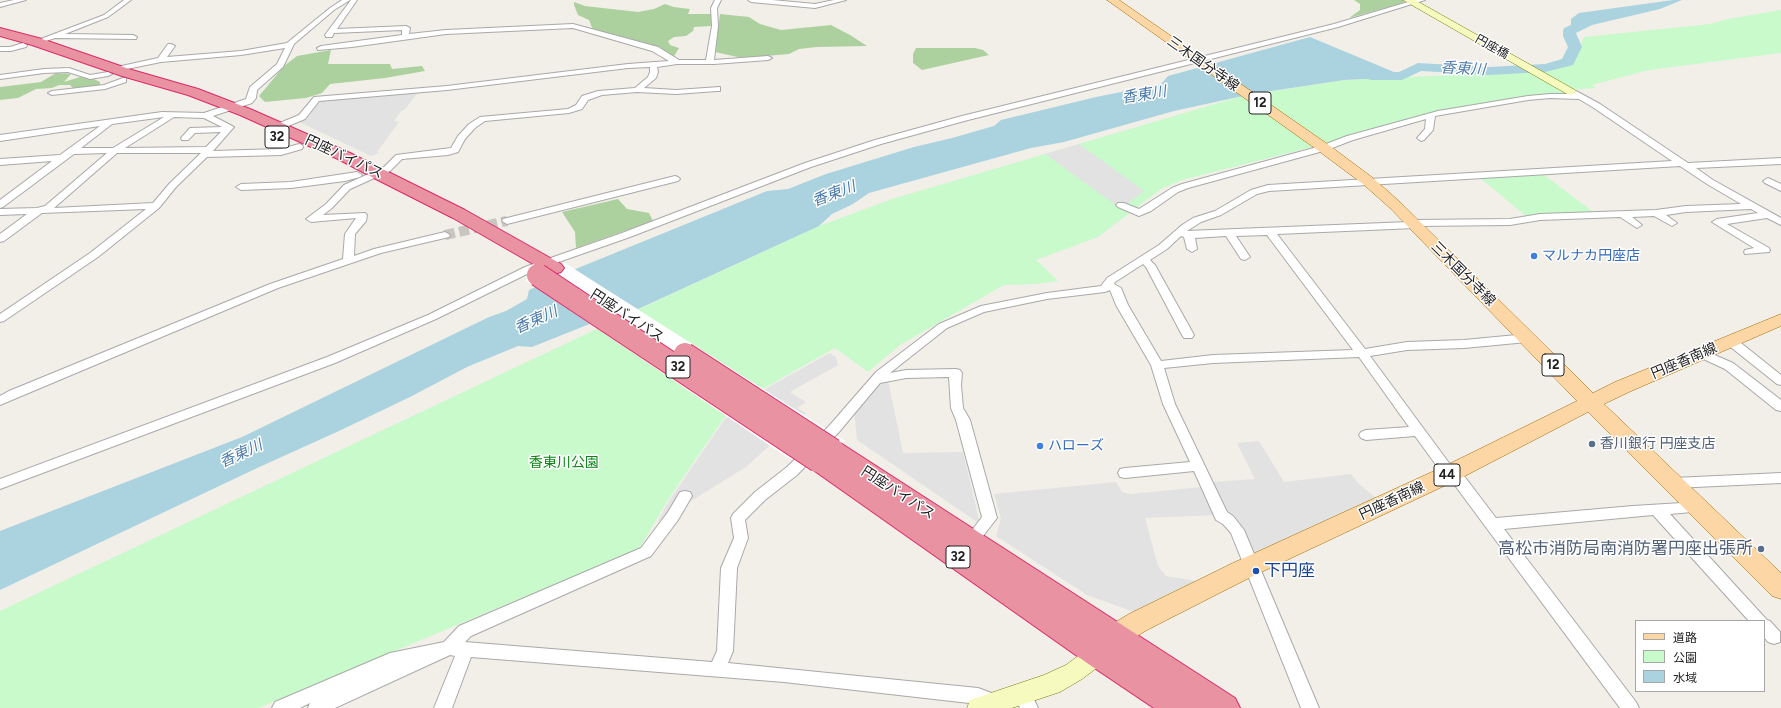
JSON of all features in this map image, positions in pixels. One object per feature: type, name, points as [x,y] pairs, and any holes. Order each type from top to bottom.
[{"type":"highway","name":"円座バイパス","points":[[0,32],[76,61],[116,74],[193,92],[219,112],[459,214],[825,455],[1106,645],[1224,708]]},
{"type":"highway","name":"円座バイパス","points":[[0,39],[30,43]]},
{"type":"highway","name":"円座バイパス","points":[[219,112],[278,127],[367,176]]},
{"type":"highway","name":"円座バイパス","points":[[825,455],[972,541],[1106,645],[1181,708]]},
{"type":"main road","name":"三木国分寺線","points":[[1112,0],[1322,147],[1368,182],[1414,224],[1592,404],[1781,588]]},
{"type":"main road","name":"円座香南線","points":[[1106,645],[1138,622],[1251,566],[1453,472],[1592,404],[1622,387],[1732,342],[1781,320]]},
{"type":"street","points":[[0,5],[23,0]]},
{"type":"street","points":[[0,49],[11,49],[106,16],[128,0]]},
{"type":"street","points":[[0,138],[162,114],[172,115],[219,112],[243,104],[252,98],[253,89],[280,65],[290,45],[332,9],[347,0]]},
{"type":"street","points":[[354,0],[321,48],[365,44],[446,32],[573,26],[655,48],[677,62]]},
{"type":"street","points":[[710,61],[715,26],[714,8],[718,0]]},
{"type":"street","points":[[751,0],[815,6],[842,0]]},
{"type":"street","points":[[0,484],[331,360],[542,269],[808,165],[878,142],[1336,26],[1414,1]]},
{"type":"street","name":"円座橋","points":[[1414,1],[1576,94]]},
{"type":"street","points":[[332,31],[406,28],[405,37]]},
{"type":"street","points":[[52,36],[133,37]]},
{"type":"street","points":[[0,77],[44,71],[69,70],[90,77],[116,74],[161,60],[241,52],[290,45]]},
{"type":"street","points":[[161,60],[171,46]]},
{"type":"street","points":[[278,127],[302,117],[317,99],[447,88],[628,66],[768,58]]},
{"type":"street","points":[[637,90],[652,78],[654,72],[653,65]]},
{"type":"street","points":[[52,93],[105,88],[116,74]]},
{"type":"street","points":[[348,261],[350,234],[361,221],[362,215],[311,218],[329,206],[347,187],[367,176],[387,169],[399,157],[455,150],[461,138],[472,126],[483,119],[565,112],[578,107],[585,98],[592,95],[637,90],[676,92],[717,89]]},
{"type":"street","points":[[1121,205],[1139,213],[1148,209],[1175,190],[1185,186],[1431,115],[1528,98],[1576,94],[1710,182],[1781,222]]},
{"type":"street","points":[[0,319],[94,255],[156,206],[173,185],[230,127],[219,112]]},
{"type":"street","points":[[0,238],[38,211],[48,208],[116,150],[172,115]]},
{"type":"street","points":[[1421,138],[1430,130],[1431,115]]},
{"type":"street","points":[[0,205],[110,122]]},
{"type":"street","points":[[185,138],[193,130],[228,129]]},
{"type":"street","points":[[71,150],[281,152],[299,147]]},
{"type":"street","points":[[0,162],[62,158]]},
{"type":"street","points":[[717,670],[725,651],[729,568],[741,538],[738,518],[760,496],[792,471],[834,429],[876,380],[900,358],[943,326],[981,309],[1047,296],[1105,289],[1112,280],[1185,234],[1197,220],[1218,213],[1254,192],[1261,190],[1281,187],[1684,164],[1781,160]]},
{"type":"street","points":[[241,187],[291,185],[367,176]]},
{"type":"street","points":[[507,221],[675,179]]},
{"type":"street","points":[[1768,181],[1781,188]]},
{"type":"street","points":[[0,212],[156,206]]},
{"type":"street","points":[[1185,234],[1230,234],[1414,224],[1482,224],[1510,222],[1540,217],[1656,214],[1686,209],[1751,206]]},
{"type":"street","points":[[1656,214],[1672,223]]},
{"type":"street","points":[[1622,215],[1637,225]]},
{"type":"street","points":[[1749,252],[1765,250],[1717,222],[1768,215]]},
{"type":"street","points":[[1269,231],[1362,353],[1444,466],[1453,472],[1630,708]]},
{"type":"street","points":[[1185,234],[1192,249]]},
{"type":"street","points":[[1230,234],[1245,257]]},
{"type":"street","points":[[0,401],[13,394],[274,286],[378,251],[445,236]]},
{"type":"street","points":[[1144,260],[1150,265],[1188,335]]},
{"type":"street","points":[[1108,285],[1116,288],[1122,305],[1157,365],[1168,404],[1199,466],[1221,516],[1228,520],[1237,530],[1310,708]]},
{"type":"street","points":[[1157,365],[1213,359],[1362,353],[1407,346],[1464,344],[1527,338]]},
{"type":"street","points":[[1732,342],[1781,381]]},
{"type":"street","points":[[1703,354],[1729,366],[1781,407]]},
{"type":"street","points":[[876,380],[906,374],[956,373],[955,385],[957,408],[963,420],[990,518],[972,541]]},
{"type":"street","points":[[1366,434],[1419,431]]},
{"type":"street","points":[[1125,473],[1199,466]]},
{"type":"street","points":[[1674,483],[1781,478]]},
{"type":"street","points":[[443,708],[457,649],[465,631],[646,552],[685,496]]},
{"type":"street","points":[[1492,524],[1534,522],[1633,511],[1698,507]]},
{"type":"street","points":[[1657,510],[1758,620]]},
{"type":"street","points":[[281,708],[396,658],[457,649],[784,675],[978,696],[988,705],[1026,701],[1051,684],[1074,672],[1106,645]]},
{"type":"street","points":[[317,708],[457,649]]},
{"type":"green space","points":[[1354,0],[1404,1],[1403,3],[1349,18],[1360,10],[1360,4]]},
{"type":"green space","points":[[574,2],[585,6],[638,12],[654,9],[665,4],[690,9],[688,14],[712,14],[711,26],[694,27],[693,31],[686,36],[674,37],[668,41],[670,45],[679,48],[673,58],[660,47],[593,30],[589,20],[578,15]]},
{"type":"green space","name":"香東川公園","points":[[1781,10],[1781,53],[1649,70],[1592,85],[1596,88],[1564,90],[1565,93],[1527,96],[1437,112],[1324,144],[1182,180],[1161,189],[1098,237],[1036,260],[1058,281],[1035,284],[1004,285],[900,345],[868,372],[835,348],[764,388],[724,418],[669,498],[639,549],[258,708],[0,708],[0,611],[622,317],[819,226],[892,199],[1242,96],[1344,80],[1500,73],[1545,69],[1572,63],[1584,37],[1710,24],[1728,19]]},
{"type":"green space","points":[[720,14],[749,17],[760,24],[781,30],[831,25],[867,46],[817,47],[799,49],[789,54],[742,58],[715,52]]},
{"type":"green space","points":[[916,48],[975,48],[983,50],[989,55],[922,70],[913,63],[913,54]]},
{"type":"green space","points":[[331,50],[328,64],[390,64],[392,69],[422,66],[425,71],[385,78],[330,84],[322,93],[306,98],[265,102],[259,96],[284,66],[297,56]]},
{"type":"green space","points":[[56,73],[71,74],[64,82],[80,77],[94,79],[100,82],[100,86],[73,88],[70,85],[59,85],[52,88],[36,89],[18,98],[0,100],[0,87],[41,82]]},
{"type":"green space","points":[[1544,175],[1596,214],[1526,216],[1480,178]]},
{"type":"green space","points":[[618,199],[627,209],[649,213],[653,221],[576,248],[575,232],[562,212]]},
{"type":"shaded area","points":[[418,93],[394,121],[399,122],[377,152],[379,153],[371,156],[297,121],[309,116],[317,104],[322,101]]},
{"type":"shaded area","points":[[1079,144],[1144,191],[1121,209],[1045,154]]},
{"type":"shaded area","points":[[830,353],[836,357],[838,365],[790,392],[806,402],[797,408],[806,413],[746,467],[657,522],[671,498],[725,419],[765,389]]},
{"type":"shaded area","points":[[888,380],[903,453],[963,452],[980,524],[857,440],[854,410],[877,383]]},
{"type":"shaded area","points":[[1259,441],[1284,482],[1351,474],[1358,483],[1376,498],[1251,555],[1243,531],[1225,507],[1212,482],[1255,479],[1237,443]]},
{"type":"shaded area","points":[[1116,482],[1122,492],[1131,494],[1202,487],[1216,515],[1145,518],[1158,566],[1166,576],[1196,581],[1134,612],[1087,595],[996,536],[1001,519],[994,494]]},
{"type":"water","points":[[1682,0],[1660,9],[1575,29],[1571,32],[1566,30],[1571,28],[1571,19],[1579,13]]},
{"type":"water","points":[[1310,37],[1406,77],[1344,80],[1252,94],[1174,111],[1064,142],[1031,148],[869,193],[853,204],[832,214],[819,226],[636,310],[587,325],[532,347],[518,346],[467,367],[410,397],[339,431],[255,469],[0,590],[0,531],[242,437],[489,317],[506,311],[527,299],[529,290],[578,268],[767,191],[788,189],[826,174],[914,147],[994,126],[1001,120],[1096,97],[1161,84],[1168,76]]},
{"type":"pier","points":[[565,263],[845,441],[806,470],[525,280]]},
{"type":"waterway","name":"香東川","points":[[1372,76],[1402,76],[1418,67],[1489,71],[1545,68],[1568,62],[1575,47],[1569,31],[1596,18]]},
{"type":"tunnel","points":[[445,235],[507,221]]},
{"type":"place","name":"マルナカ円座店","points":[[1534,256]]},
{"type":"place","name":"香川銀行 円座支店","points":[[1592,444]]},
{"type":"place","name":"ハローズ","points":[[1040,446]]},
{"type":"place","name":"高松市消防局南消防署円座出張所","points":[[1761,549]]},
{"type":"place","name":"下円座","points":[[1256,571]]}]
